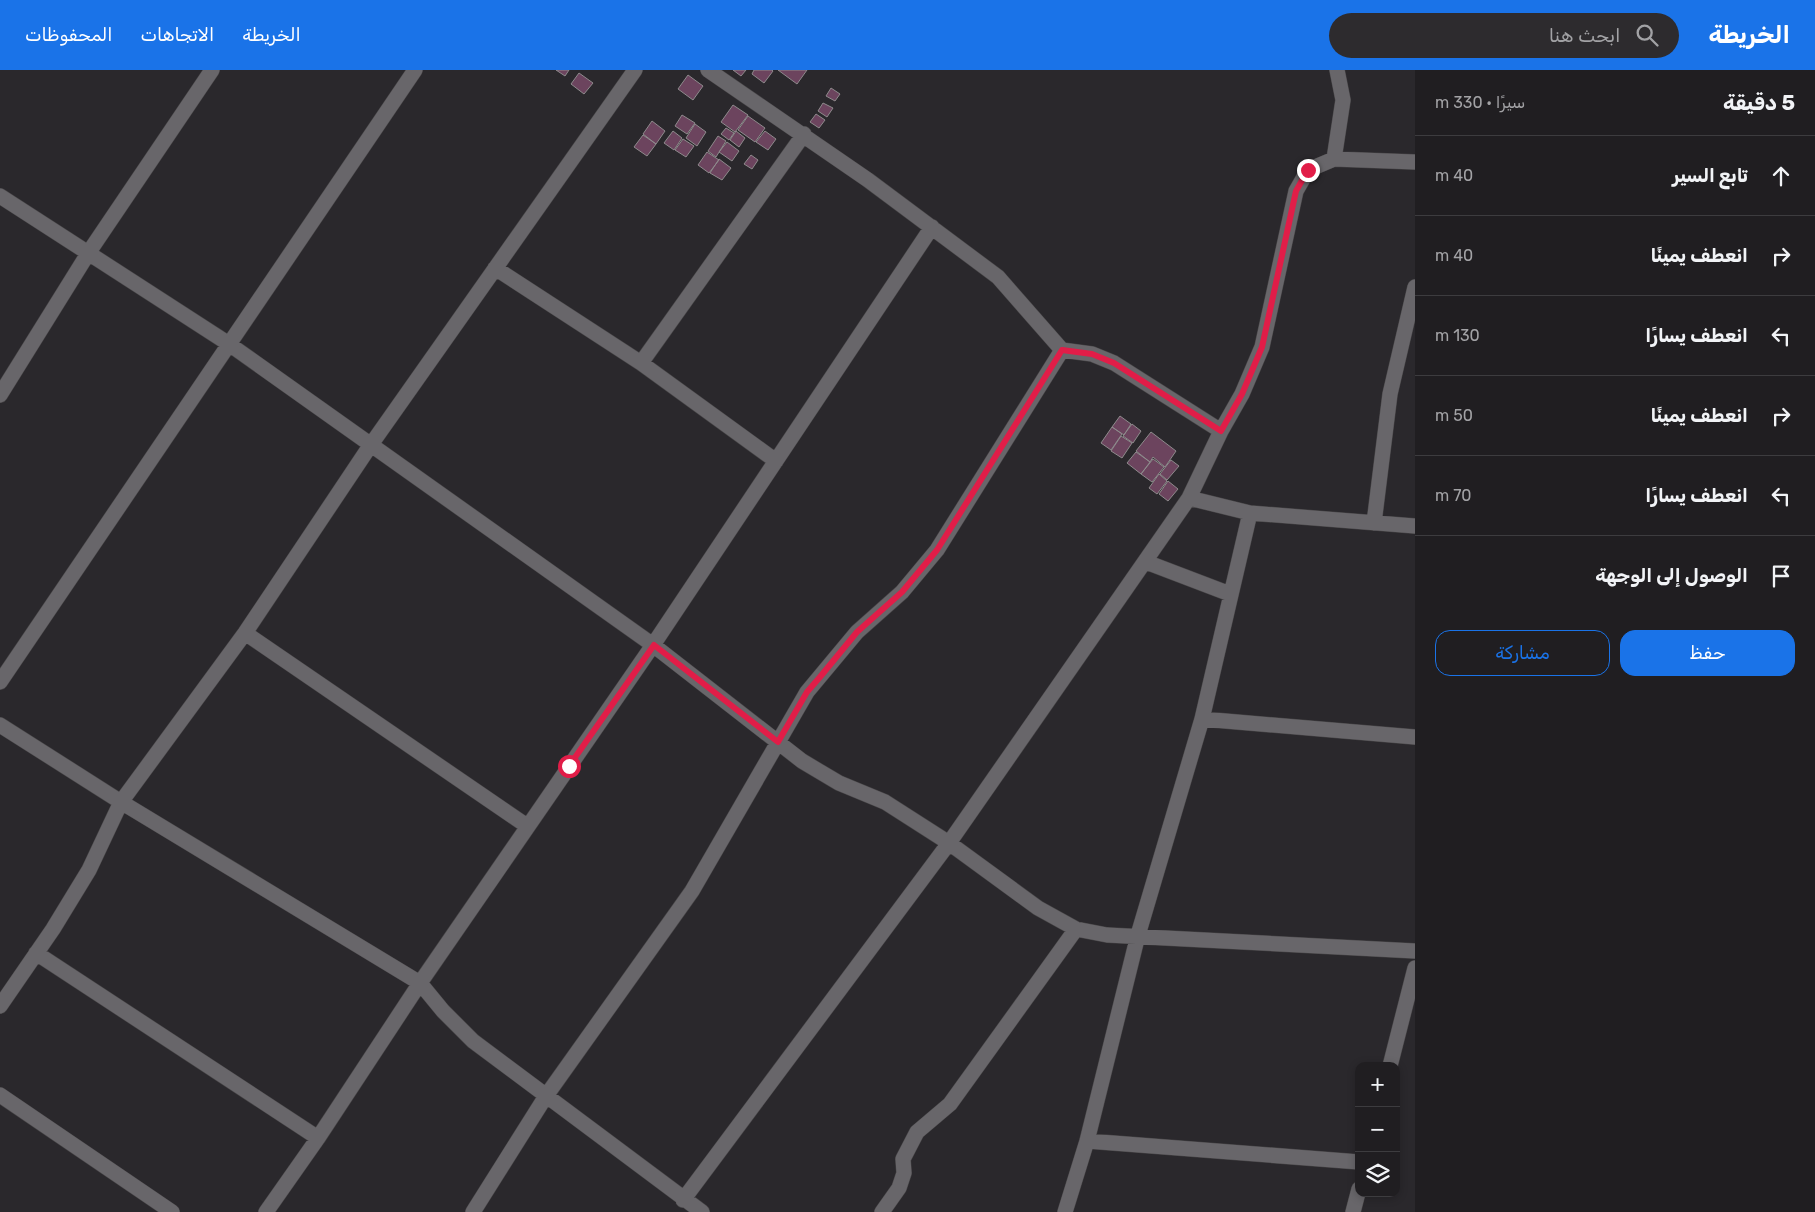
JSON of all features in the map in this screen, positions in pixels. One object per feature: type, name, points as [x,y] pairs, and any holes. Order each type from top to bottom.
[{"type":"street","points":[[0,395],[89,252],[212,70]]},
{"type":"street","points":[[0,682],[416,70]]},
{"type":"street","points":[[0,1006],[89,870],[121,802],[245,633],[370,446],[635,70]]},
{"type":"street","points":[[708,70],[804,134],[998,277],[1062,350],[1092,354],[1114,363],[1221,431]]},
{"type":"street","points":[[1334,159],[1342,100],[1337,70]]},
{"type":"street","points":[[641,363],[804,134]]},
{"type":"street","points":[[683,1200],[949,843],[1189,498],[1221,431],[1242,394],[1262,347],[1296,191],[1308,170],[1334,159],[1415,162]]},
{"type":"street","points":[[0,196],[229,344],[370,446],[654,645],[802,761],[839,783],[885,802],[949,843],[1038,908],[1076,929],[1107,935],[1138,935],[1415,952]]},
{"type":"street","points":[[266,1212],[318,1138],[420,983],[527,826],[654,645],[932,227]]},
{"type":"street","points":[[496,268],[641,363],[776,461]]},
{"type":"street","points":[[1374,522],[1390,394],[1415,287]]},
{"type":"street","points":[[473,1212],[546,1096],[692,891],[807,692],[857,632],[902,592],[937,550],[1062,350]]},
{"type":"street","points":[[1189,498],[1250,513],[1415,526]]},
{"type":"street","points":[[1065,1212],[1087,1141],[1138,935],[1202,719],[1250,513]]},
{"type":"street","points":[[1146,562],[1230,594]]},
{"type":"street","points":[[245,633],[527,826]]},
{"type":"street","points":[[1202,719],[1415,737]]},
{"type":"street","points":[[0,725],[121,802],[420,983],[443,1011],[473,1041],[683,1200],[702,1212]]},
{"type":"street","points":[[882,1212],[899,1188],[904,1173],[903,1158],[917,1132],[950,1104],[1076,929]]},
{"type":"street","points":[[36,953],[318,1138]]},
{"type":"street","points":[[1391,1062],[1415,968]]},
{"type":"street","points":[[0,1095],[172,1212]]},
{"type":"street","points":[[1087,1141],[1355,1162]]},
{"type":"street","points":[[1353,1212],[1357,1197]]},
{"type":"building","points":[[556,70],[569,70],[565,76]]},
{"type":"building","points":[[733,70],[746,70],[741,76]]},
{"type":"building","points":[[754,70],[773,71],[764,83],[752,74]]},
{"type":"building","points":[[778,70],[807,70],[797,84]]},
{"type":"building","points":[[579,73],[593,83],[584,94],[571,84]]},
{"type":"building","points":[[688,75],[703,86],[693,100],[678,89]]},
{"type":"building","points":[[831,88],[840,94],[835,101],[826,96]]},
{"type":"building","points":[[823,103],[833,108],[827,117],[818,111]]},
{"type":"building","points":[[733,105],[748,115],[735,132],[721,122]]},
{"type":"building","points":[[816,114],[825,120],[819,128],[810,122]]},
{"type":"building","points":[[682,115],[695,123],[687,134],[675,126]]},
{"type":"building","points":[[748,116],[765,128],[755,142],[738,130]]},
{"type":"building","points":[[652,121],[665,131],[656,144],[643,134]]},
{"type":"building","points":[[695,124],[706,132],[697,146],[686,138]]},
{"type":"building","points":[[726,128],[734,133],[729,140],[721,134]]},
{"type":"building","points":[[673,131],[682,138],[674,150],[664,143]]},
{"type":"building","points":[[736,131],[745,138],[739,147],[730,140]]},
{"type":"building","points":[[765,131],[776,139],[768,150],[756,142]]},
{"type":"building","points":[[643,135],[656,144],[647,156],[634,147]]},
{"type":"building","points":[[718,136],[726,141],[716,157],[708,151]]},
{"type":"building","points":[[683,139],[694,146],[686,157],[675,150]]},
{"type":"building","points":[[727,142],[739,151],[732,161],[719,152]]},
{"type":"building","points":[[707,152],[719,160],[709,173],[698,165]]},
{"type":"building","points":[[751,155],[758,160],[752,169],[744,164]]},
{"type":"building","points":[[719,159],[731,168],[722,180],[710,173]]},
{"type":"building","points":[[1120,416],[1131,424],[1124,435],[1112,427]]},
{"type":"building","points":[[1132,424],[1141,431],[1133,443],[1123,436]]},
{"type":"building","points":[[1112,427],[1122,434],[1111,450],[1101,443]]},
{"type":"building","points":[[1151,432],[1176,451],[1165,467],[1153,457],[1150,462],[1136,451]]},
{"type":"building","points":[[1121,436],[1132,443],[1122,458],[1111,451]]},
{"type":"building","points":[[1136,452],[1150,462],[1141,474],[1127,463]]},
{"type":"building","points":[[1153,459],[1164,467],[1152,482],[1141,474]]},
{"type":"building","points":[[1171,460],[1179,466],[1167,480],[1160,474]]},
{"type":"building","points":[[1159,474],[1167,481],[1157,494],[1149,488]]},
{"type":"building","points":[[1168,481],[1178,489],[1168,501],[1159,494]]},
{"type":"route","points":[[569,766],[654,645],[778,742],[807,692],[857,632],[902,592],[937,550],[1062,350],[1092,354],[1114,363],[1221,431],[1242,394],[1262,347],[1296,191],[1308,170]]}]
